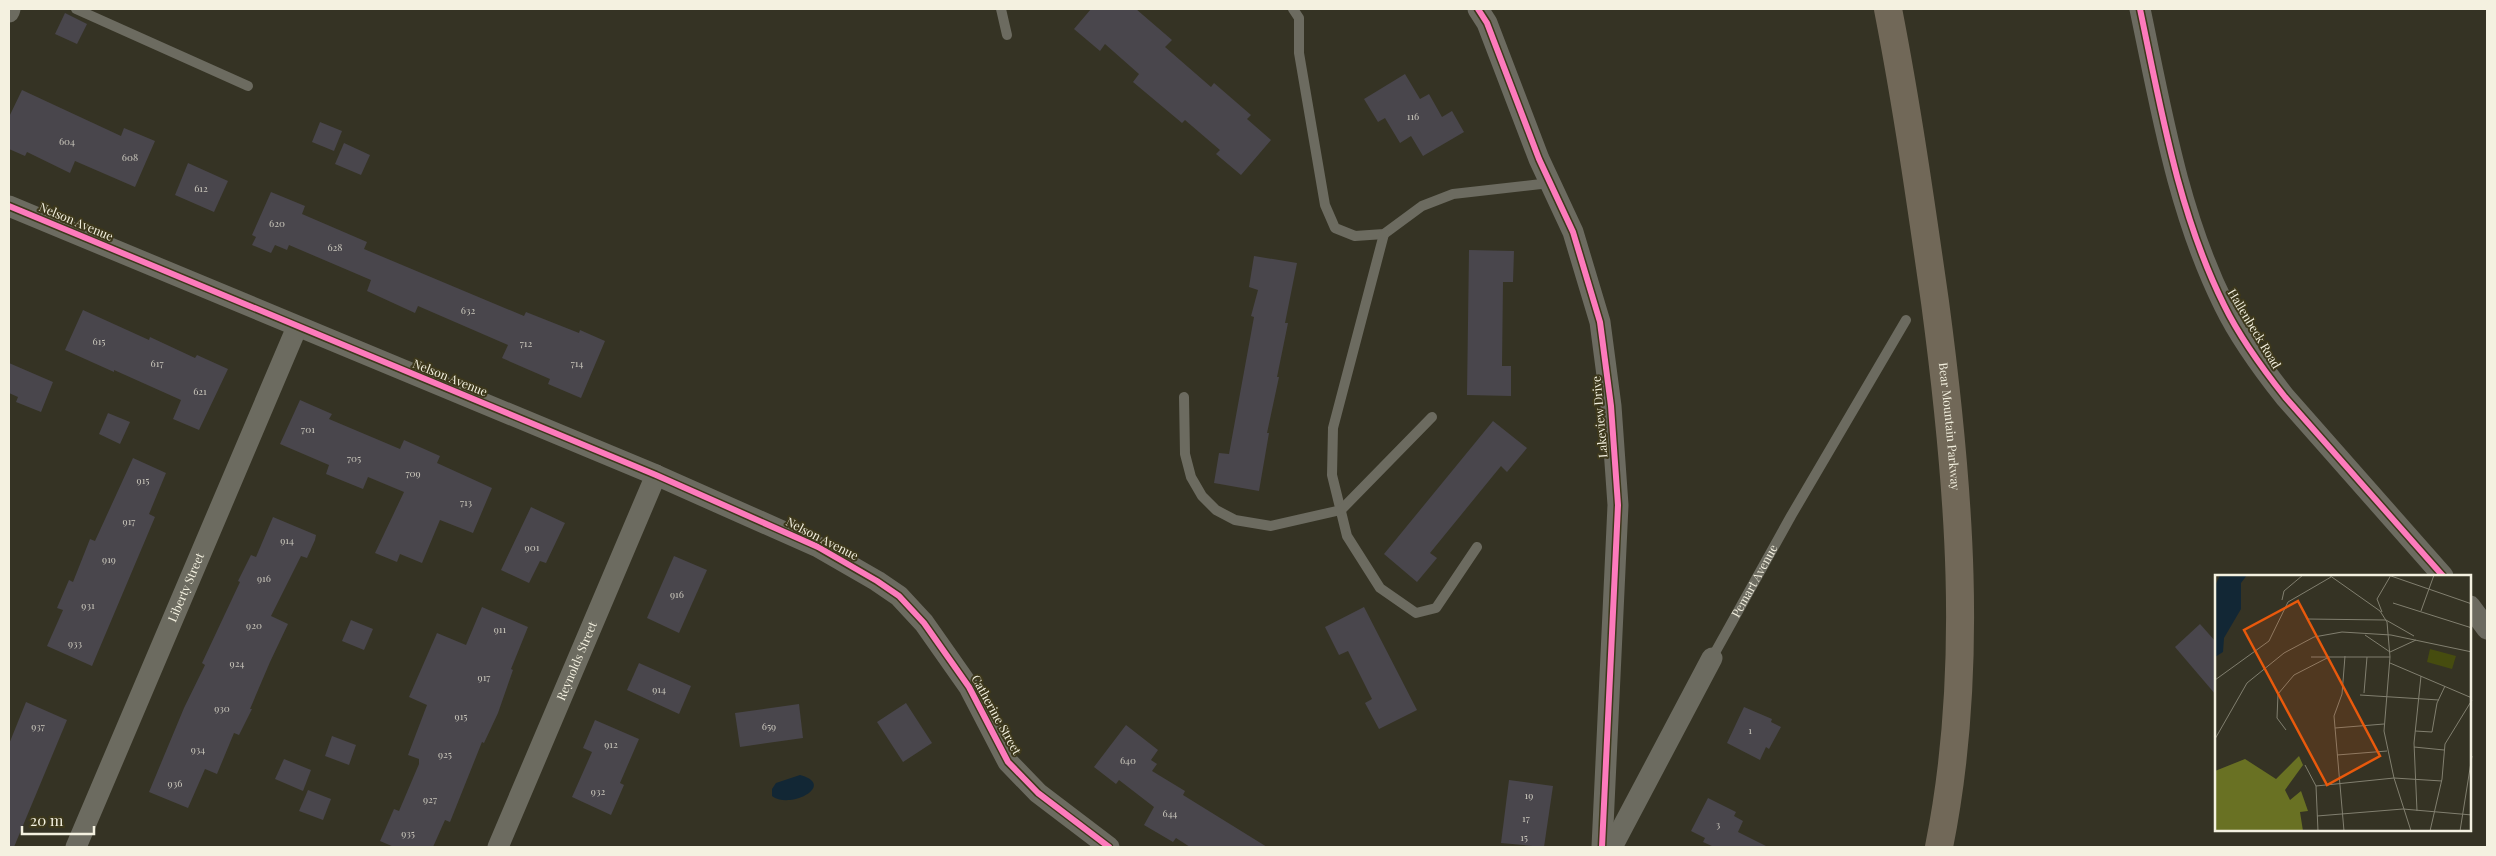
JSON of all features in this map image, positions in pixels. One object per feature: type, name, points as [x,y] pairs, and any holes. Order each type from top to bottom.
[{"type":"highway","name":"Bear Mountain Parkway","points":[[1888,9],[1932,283],[1948,410],[1957,515],[1959,622],[1957,704],[1949,784],[1939,847]]},
{"type":"street","name":"Lakeview Drive","points":[[1478,9],[1487,24],[1550,182],[1573,232],[1600,322],[1611,406],[1618,505],[1602,847]]},
{"type":"street","name":"Hallenbeck Road","points":[[2140,9],[2170,156],[2192,229],[2224,305],[2261,366],[2285,397],[2442,575]]},
{"type":"street","name":"Nelson Avenue","points":[[9,206],[656,475],[818,547],[878,581]]},
{"type":"street","name":"Liberty Street","points":[[76,847],[297,327]]},
{"type":"street","name":"Reynolds Street","points":[[498,847],[656,475]]},
{"type":"street","name":"Catherine Street","points":[[878,581],[899,596],[924,623],[969,687],[1008,762],[1038,793],[1109,847]]},
{"type":"street","points":[[2471,607],[2487,629]]},
{"type":"street","name":"Pemart Avenue","points":[[1612,847],[1712,658]]},
{"type":"lane","points":[[76,9],[248,86]]},
{"type":"lane","points":[[1001,9],[1007,35]]},
{"type":"lane","points":[[1293,9],[1299,18],[1299,53],[1325,205],[1335,228],[1355,236],[1384,234],[1422,206],[1453,194],[1550,182]]},
{"type":"lane","points":[[1384,234],[1333,428],[1332,475],[1347,536],[1380,588],[1416,613],[1436,608],[1477,547]]},
{"type":"lane","name":"Pemart Avenue","points":[[1712,658],[1791,516],[1906,320]]},
{"type":"lane","points":[[1184,397],[1185,454],[1191,477],[1202,496],[1216,510],[1236,520],[1271,526],[1341,510],[1432,417]]},
{"type":"water","points":[[800,775],[810,779],[814,784],[812,790],[807,794],[789,800],[780,800],[772,796],[772,789],[776,783]]},
{"type":"building","points":[[1091,9],[1136,9],[1172,40],[1165,47],[1211,87],[1214,83],[1251,115],[1247,119],[1271,140],[1241,175],[1216,154],[1220,150],[1185,120],[1182,123],[1133,82],[1139,74],[1105,44],[1100,51],[1074,29]]},
{"type":"building","points":[[65,13],[87,24],[77,44],[55,34]]},
{"type":"building","points":[[1405,74],[1420,99],[1429,94],[1442,117],[1452,111],[1464,132],[1423,156],[1411,136],[1400,143],[1385,118],[1378,122],[1364,99]]},
{"type":"building","points":[[22,90],[121,136],[124,128],[155,141],[135,187],[75,161],[70,173],[27,152],[25,156],[9,149],[9,117]]},
{"type":"building","points":[[320,122],[342,131],[334,151],[312,142]]},
{"type":"building","points":[[344,143],[370,155],[361,175],[335,164]]},
{"type":"building","points":[[188,163],[228,181],[214,212],[175,195]]},
{"type":"building","points":[[271,192],[305,206],[302,214],[367,242],[364,249],[524,316],[526,312],[579,333],[580,330],[605,341],[581,398],[548,384],[550,379],[502,358],[508,345],[418,306],[415,313],[367,291],[371,280],[289,245],[287,250],[275,245],[271,253],[252,245],[256,237],[252,235]]},
{"type":"building","points":[[1469,250],[1514,251],[1513,282],[1503,282],[1502,366],[1511,366],[1511,396],[1467,395]]},
{"type":"building","points":[[1254,256],[1297,263],[1285,323],[1288,323],[1267,433],[1269,433],[1259,491],[1214,483],[1219,453],[1229,454],[1254,317],[1251,316],[1258,290],[1249,287]]},
{"type":"building","points":[[83,310],[149,340],[150,337],[195,358],[197,355],[228,369],[199,430],[173,419],[181,400],[65,350]]},
{"type":"building","points":[[9,363],[53,382],[41,412],[16,402],[18,397],[9,393]]},
{"type":"building","points":[[300,400],[332,414],[329,419],[400,449],[404,440],[440,456],[437,463],[492,488],[473,533],[440,520],[422,563],[400,554],[397,562],[375,553],[404,492],[368,477],[363,489],[326,474],[329,465],[280,444]]},
{"type":"building","points":[[108,413],[130,422],[120,444],[99,434]]},
{"type":"building","points":[[1493,421],[1527,448],[1507,472],[1501,466],[1430,553],[1437,558],[1417,582],[1384,554]]},
{"type":"building","points":[[133,458],[166,473],[149,514],[155,517],[92,666],[47,646],[63,610],[57,608],[69,580],[73,582],[90,539],[95,541]]},
{"type":"building","points":[[531,507],[565,523],[546,563],[540,561],[529,583],[501,570]]},
{"type":"building","points":[[273,517],[316,535],[315,540],[307,558],[301,556],[271,616],[288,624],[250,709],[252,709],[239,735],[234,733],[217,774],[205,769],[188,808],[149,792],[184,708],[205,665],[202,663],[240,582],[238,581],[251,555],[256,557]]},
{"type":"building","points":[[674,556],[707,570],[679,633],[647,618]]},
{"type":"building","points":[[482,607],[528,627],[511,669],[513,670],[498,713],[484,743],[482,742],[450,822],[445,820],[433,847],[394,847],[380,841],[394,809],[399,811],[419,764],[419,759],[408,755],[427,705],[409,697],[437,633],[466,645]]},
{"type":"building","points":[[1364,607],[1417,710],[1379,729],[1365,703],[1372,699],[1348,651],[1339,655],[1325,627]]},
{"type":"building","points":[[351,620],[373,629],[364,650],[342,641]]},
{"type":"building","points":[[2200,624],[2215,641],[2215,694],[2175,647]]},
{"type":"building","points":[[639,663],[691,686],[679,714],[627,690]]},
{"type":"building","points":[[26,702],[67,720],[14,847],[9,847],[9,744]]},
{"type":"building","points":[[906,703],[932,743],[903,762],[877,722]]},
{"type":"building","points":[[799,704],[803,738],[740,747],[735,713]]},
{"type":"building","points":[[1744,707],[1772,719],[1771,722],[1781,727],[1769,749],[1766,747],[1760,760],[1727,743]]},
{"type":"building","points":[[595,720],[639,739],[620,783],[624,785],[611,815],[572,797],[592,752],[583,748]]},
{"type":"building","points":[[1126,725],[1158,750],[1151,760],[1157,764],[1152,771],[1185,791],[1183,795],[1267,847],[1190,847],[1176,838],[1173,842],[1144,825],[1154,807],[1119,780],[1116,784],[1094,767]]},
{"type":"building","points":[[332,736],[356,745],[349,765],[325,756]]},
{"type":"building","points":[[284,759],[311,770],[303,791],[275,779]]},
{"type":"building","points":[[1509,780],[1553,786],[1544,847],[1501,843]]},
{"type":"building","points":[[308,790],[331,799],[323,820],[299,811]]},
{"type":"building","points":[[1708,798],[1736,812],[1734,816],[1743,821],[1738,832],[1768,847],[1714,847],[1703,842],[1705,838],[1691,831]]},
{"type":"cycle path","points":[[1478,9],[1487,23],[1539,159],[1573,232],[1600,322],[1611,406],[1618,505],[1602,847]]},
{"type":"cycle path","points":[[2140,9],[2164,122],[2183,197],[2194,234],[2208,270],[2230,317],[2252,352],[2285,397],[2442,575]]},
{"type":"cycle path","points":[[9,206],[656,475],[818,547],[877,581],[899,596],[924,623],[969,687],[1008,762],[1038,793],[1109,847]]}]
